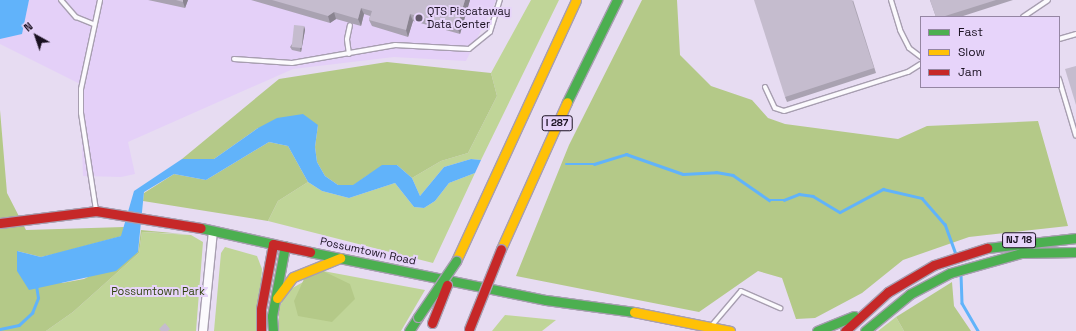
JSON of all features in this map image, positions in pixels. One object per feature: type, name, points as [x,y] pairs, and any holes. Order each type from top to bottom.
[{"type":"main road","points":[[430,327],[464,242],[576,0]]},
{"type":"main road","name":"I 287","points":[[469,330],[502,249],[563,109],[617,0]]},
{"type":"main road","name":"Possumtown Road","points":[[0,223],[96,211],[155,218],[273,244],[546,300],[606,306],[725,331]]},
{"type":"main road","name":"NJ 18","points":[[845,331],[868,308],[900,284],[945,261],[964,254],[1027,239],[1076,238]]},
{"type":"main road","points":[[261,331],[261,309],[273,244]]},
{"type":"main road","points":[[273,331],[274,303],[285,246]]},
{"type":"main road","name":"NJ 18","points":[[865,331],[910,294],[950,273],[1021,253],[1076,252]]},
{"type":"main road","points":[[274,303],[293,277],[340,258]]},
{"type":"main road","points":[[409,331],[456,261]]},
{"type":"main road","points":[[817,331],[868,308]]},
{"type":"street","points":[[203,331],[213,231]]},
{"type":"lane","points":[[61,0],[76,18],[93,24]]},
{"type":"lane","points":[[96,211],[81,113],[84,64],[100,0]]},
{"type":"lane","points":[[234,59],[292,63],[395,45],[469,49],[490,32],[500,0]]},
{"type":"lane","points":[[891,0],[900,30],[909,48],[920,56]]},
{"type":"lane","points":[[1024,16],[1048,0]]},
{"type":"lane","points":[[349,54],[347,39],[350,25]]},
{"type":"lane","points":[[1060,39],[1076,34]]},
{"type":"lane","points":[[766,87],[775,108],[784,111],[908,72],[920,65]]},
{"type":"lane","points":[[1060,82],[1076,136]]},
{"type":"lane","points":[[710,328],[724,308],[741,292],[780,308]]},
{"type":"shaded area","points":[[0,0],[496,0],[466,61],[394,57],[293,69],[128,142],[135,174],[121,177],[83,176],[80,84],[0,44]]},
{"type":"green space","points":[[531,0],[559,0],[481,160],[471,159],[444,167],[420,196],[412,178],[441,161],[468,153],[497,96],[491,73]]},
{"type":"green space","points":[[642,0],[677,0],[680,55],[711,86],[752,100],[768,118],[785,124],[898,139],[927,126],[1038,121],[1068,226],[969,237],[903,260],[862,293],[815,318],[796,319],[782,278],[758,271],[699,312],[516,276],[569,145]]},
{"type":"green space","points":[[387,62],[491,73],[497,96],[468,153],[441,161],[412,178],[397,165],[368,175],[354,185],[338,185],[325,176],[317,162],[315,147],[318,125],[258,128],[214,159],[182,159],[279,79]]},
{"type":"green space","points":[[0,110],[7,193],[26,230],[124,227],[122,236],[59,253],[41,257],[17,251],[62,283],[84,279],[138,252],[141,230],[183,234],[142,232],[139,253],[73,312],[46,331],[0,331]]},
{"type":"green space","points":[[269,142],[288,146],[308,182],[278,201],[268,221],[143,201],[144,193],[174,174],[206,180]]},
{"type":"green space","points":[[475,173],[433,263],[268,221],[278,201],[308,182],[322,191],[349,198],[395,183],[414,207],[424,208],[435,201],[449,183]]},
{"type":"green space","name":"Possumtown Park","points":[[142,232],[191,235],[203,242],[196,331],[46,331],[73,312],[139,253]]},
{"type":"green space","points":[[225,247],[257,256],[262,269],[257,331],[214,331],[221,253]]},
{"type":"green space","points":[[323,271],[425,290],[401,331],[279,331],[279,308],[287,291]]},
{"type":"green space","points":[[323,271],[350,284],[355,299],[332,322],[298,316],[294,301],[304,279]]},
{"type":"green space","points":[[952,282],[954,306],[971,331],[904,331],[896,317]]},
{"type":"green space","points":[[505,315],[556,320],[542,331],[492,331]]},
{"type":"green space","points":[[896,317],[904,331],[878,331]]},
{"type":"water","points":[[0,0],[29,0],[22,34],[0,39]]},
{"type":"water","points":[[303,114],[318,125],[315,147],[317,162],[325,176],[338,185],[353,185],[382,165],[397,165],[412,178],[420,196],[444,167],[471,159],[481,160],[475,173],[449,183],[435,201],[424,208],[414,207],[395,183],[349,198],[322,191],[308,182],[288,146],[269,142],[206,180],[174,174],[144,192],[138,252],[116,271],[29,290],[17,271],[17,251],[41,257],[121,236],[134,191],[182,159],[214,159],[258,128],[277,118]]},
{"type":"building","name":"QTS Piscataway Data Center","points":[[272,0],[465,0],[457,27],[410,14],[406,30],[369,20],[372,11],[361,8],[358,19],[334,12],[328,16]]},
{"type":"building","points":[[754,0],[852,0],[874,68],[785,97]]},
{"type":"building","points":[[930,0],[996,0],[945,16],[936,16]]},
{"type":"building","points":[[294,25],[304,26],[302,48],[292,47]]},
{"type":"building","points":[[1076,66],[1076,105],[1065,69]]},
{"type":"building","points":[[165,323],[170,329],[168,331],[161,331],[159,329]]},
{"type":"waterway","points":[[566,164],[594,164],[626,154],[683,174],[716,172],[733,175],[769,200],[784,200],[799,194],[813,196],[840,212],[883,189],[922,198],[945,224],[956,254]]},
{"type":"waterway","points":[[961,274],[962,303],[978,331]]},
{"type":"waterway","points":[[0,329],[19,325],[32,313],[38,298],[36,286]]},
{"type":"traffic: fast","points":[[567,102],[617,0]]},
{"type":"traffic: fast","points":[[201,228],[273,244]]},
{"type":"traffic: fast","points":[[987,248],[1076,238]]},
{"type":"traffic: fast","points":[[273,331],[272,316],[285,246]]},
{"type":"traffic: fast","points":[[310,252],[546,300],[634,312]]},
{"type":"traffic: fast","points":[[865,331],[910,294],[950,273],[1021,253],[1076,252]]},
{"type":"traffic: fast","points":[[418,317],[456,261]]},
{"type":"traffic: fast","points":[[817,331],[854,316]]},
{"type":"traffic: fast","points":[[409,331],[418,317]]},
{"type":"traffic: slow","points":[[456,261],[576,0]]},
{"type":"traffic: slow","points":[[501,249],[567,102]]},
{"type":"traffic: slow","points":[[277,298],[293,277],[340,258]]},
{"type":"traffic: slow","points":[[634,312],[730,331]]},
{"type":"traffic: jam","points":[[0,223],[96,211],[201,228]]},
{"type":"traffic: jam","points":[[261,331],[261,309],[273,244],[310,252]]},
{"type":"traffic: jam","points":[[845,331],[888,292],[934,265],[987,248]]},
{"type":"traffic: jam","points":[[469,329],[501,249]]},
{"type":"traffic: jam","points":[[432,323],[447,285]]},
{"type":"place","name":"QTS Piscataway Data Center","points":[[419,18]]}]
